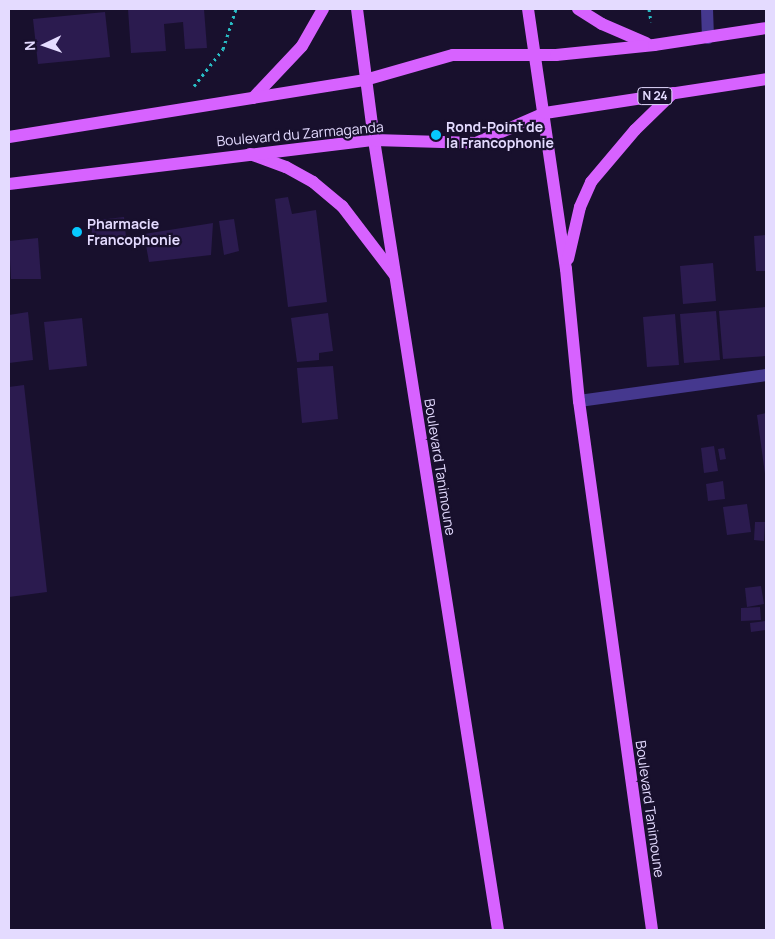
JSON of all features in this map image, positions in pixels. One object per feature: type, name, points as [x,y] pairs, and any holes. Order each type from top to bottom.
[{"type":"main road","points":[[253,98],[302,46],[324,9]]},
{"type":"main road","name":"Boulevard Tanimoune","points":[[357,9],[374,140],[498,930]]},
{"type":"main road","name":"Boulevard Tanimoune","points":[[528,9],[545,114],[566,269],[579,401],[652,930]]},
{"type":"main road","points":[[578,9],[602,24],[654,45]]},
{"type":"main road","points":[[9,137],[365,80],[453,55],[536,56],[654,45],[766,28]]},
{"type":"main road","name":"Boulevard du Zarmaganda","points":[[9,184],[245,153],[374,140],[476,142],[545,114],[766,79]]},
{"type":"main road","points":[[566,269],[580,207],[591,182],[635,130],[673,93]]},
{"type":"main road","points":[[245,153],[286,167],[313,182],[342,206],[395,276]]},
{"type":"street","points":[[707,9],[708,38]]},
{"type":"street","points":[[579,401],[766,375]]},
{"type":"path","points":[[174,110],[223,49],[236,9]]},
{"type":"building","points":[[128,9],[204,9],[207,48],[185,49],[183,22],[164,24],[166,51],[131,53]]},
{"type":"building","points":[[105,12],[110,57],[38,64],[33,19]]},
{"type":"building","points":[[288,197],[292,214],[316,210],[327,302],[288,307],[275,199]]},
{"type":"building","points":[[124,217],[126,237],[93,241],[90,221]]},
{"type":"building","points":[[234,219],[239,251],[224,255],[219,221]]},
{"type":"building","points":[[213,223],[211,255],[149,262],[144,234]]},
{"type":"building","points":[[766,235],[766,271],[756,271],[754,236]]},
{"type":"building","points":[[38,238],[41,279],[11,279],[9,241]]},
{"type":"building","points":[[713,263],[716,301],[683,304],[680,266]]},
{"type":"building","points":[[766,307],[766,356],[723,359],[719,311]]},
{"type":"building","points":[[716,311],[720,360],[684,363],[680,314]]},
{"type":"building","points":[[28,312],[33,360],[9,363],[9,315]]},
{"type":"building","points":[[328,313],[333,351],[319,353],[319,360],[297,362],[291,318]]},
{"type":"building","points":[[675,314],[679,365],[647,367],[643,317]]},
{"type":"building","points":[[82,318],[87,366],[49,370],[44,322]]},
{"type":"building","points":[[333,366],[338,419],[302,423],[297,368]]},
{"type":"building","points":[[24,385],[47,592],[9,597],[9,387]]},
{"type":"building","points":[[766,413],[766,474],[765,474],[757,415]]},
{"type":"building","points":[[714,446],[718,471],[704,473],[701,448]]},
{"type":"building","points":[[724,448],[726,459],[720,460],[718,449]]},
{"type":"building","points":[[723,481],[725,499],[708,501],[706,484]]},
{"type":"building","points":[[747,504],[751,532],[727,535],[723,507]]},
{"type":"building","points":[[755,522],[765,522],[764,541],[754,540]]},
{"type":"building","points":[[761,586],[764,604],[747,607],[745,588]]},
{"type":"building","points":[[760,607],[761,620],[741,621],[741,608]]},
{"type":"building","points":[[765,621],[766,630],[751,632],[750,623]]},
{"type":"place","name":"Rond-Point de la Francophonie","points":[[436,135]]},
{"type":"place","name":"Pharmacie Francophonie","points":[[77,232]]}]
